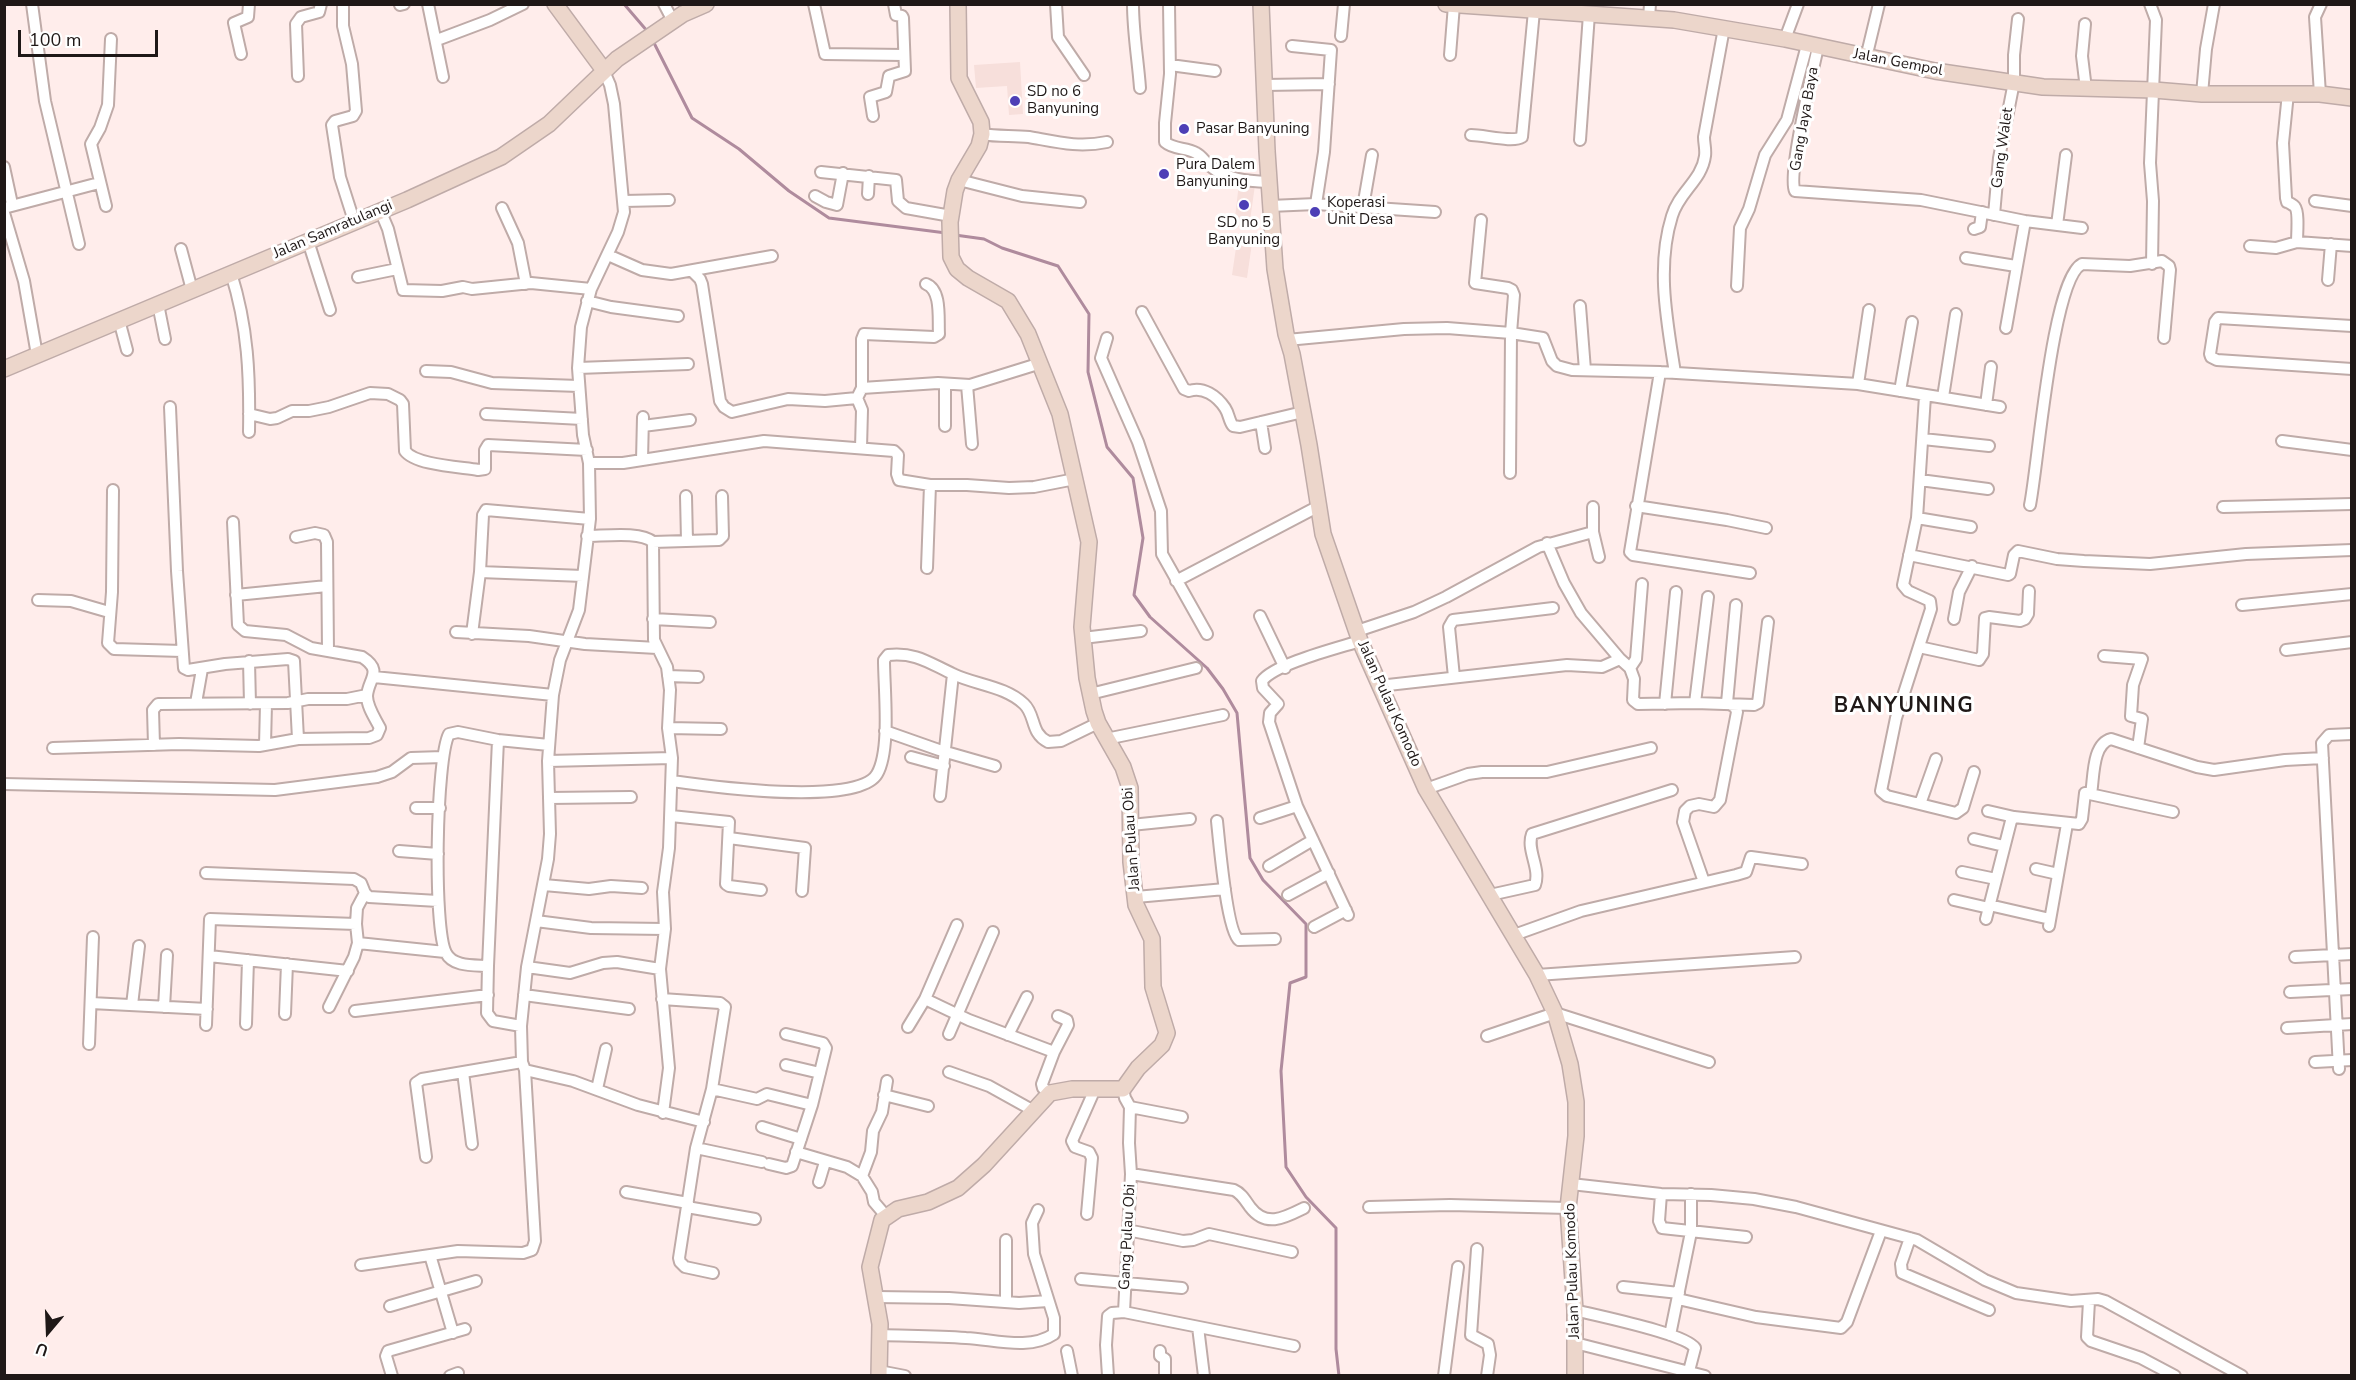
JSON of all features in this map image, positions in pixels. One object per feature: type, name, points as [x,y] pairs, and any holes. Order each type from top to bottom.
[{"type":"street","points":[[32,4],[45,101],[79,244]]},
{"type":"street","points":[[241,54],[234,23],[248,17],[249,4]]},
{"type":"street","points":[[298,76],[296,24],[301,17],[319,12],[321,4]]},
{"type":"street","points":[[343,4],[343,26],[352,64],[356,113],[335,121],[332,125],[340,177],[354,221]]},
{"type":"street","points":[[400,5],[404,4]]},
{"type":"street","points":[[428,4],[443,77]]},
{"type":"street","points":[[437,40],[490,20],[523,4]]},
{"type":"street","points":[[361,1265],[465,1250],[523,1253],[532,1250],[534,1246],[521,1026],[527,967],[544,885],[550,834],[548,760],[553,695],[560,660],[579,610],[590,519],[589,463],[582,419],[578,368],[581,327],[591,289],[622,220],[624,201],[614,104],[608,78],[555,4]]},
{"type":"street","points":[[664,4],[673,21],[706,4]]},
{"type":"street","points":[[814,4],[825,54],[904,55]]},
{"type":"street","points":[[873,116],[870,97],[886,92],[889,76],[904,72],[903,18],[896,15],[894,4]]},
{"type":"street","points":[[957,4],[959,78],[981,123],[982,134],[995,137],[1029,138],[1059,144],[1107,142]]},
{"type":"street","points":[[1056,4],[1058,37],[1084,75]]},
{"type":"street","points":[[1133,4],[1133,35],[1137,49],[1140,88]]},
{"type":"street","points":[[1169,4],[1170,65],[1165,142],[1172,147],[1195,152],[1211,167],[1227,177],[1269,182]]},
{"type":"street","name":"Jalan Pulau Komodo","points":[[1261,4],[1275,269],[1287,340],[1303,412],[1323,534],[1379,686],[1426,789],[1537,975],[1555,1013],[1570,1064],[1576,1102],[1576,1136],[1568,1208],[1575,1310],[1575,1376]]},
{"type":"street","points":[[1341,36],[1344,4]]},
{"type":"street","points":[[1785,39],[1798,4]]},
{"type":"street","points":[[1866,58],[1879,4]]},
{"type":"street","points":[[2150,4],[2156,20],[2151,163],[2152,264]]},
{"type":"street","points":[[2202,94],[2206,49],[2214,4]]},
{"type":"street","points":[[2320,94],[2315,17],[2321,4]]},
{"type":"street","points":[[1450,5],[1450,55]]},
{"type":"street","name":"Jalan Gempol","points":[[1450,5],[1534,11],[1650,11],[1866,58],[2043,87],[2154,90],[2202,94],[2320,94],[2352,98]]},
{"type":"street","points":[[1471,135],[1488,135],[1514,140],[1522,137],[1534,11]]},
{"type":"street","points":[[1580,140],[1594,11]]},
{"type":"street","name":"Gang Walet","points":[[1994,215],[1999,158],[2014,82],[2018,19]]},
{"type":"street","name":"Jalan Samratulangi","points":[[4,369],[481,167],[530,139],[557,117],[603,69],[673,21]]},
{"type":"street","points":[[2085,24],[2082,56],[2086,89]]},
{"type":"street","points":[[1675,373],[1664,295],[1663,274],[1668,234],[1678,200],[1700,174],[1703,166],[1706,154],[1704,137],[1724,28]]},
{"type":"street","points":[[106,206],[91,144],[100,128],[108,105],[111,39]]},
{"type":"street","points":[[1292,46],[1331,50],[1324,152],[1316,204]]},
{"type":"street","points":[[1737,286],[1740,228],[1749,209],[1768,146],[1787,120],[1812,46]]},
{"type":"street","name":"Gang Jaya Baya","points":[[1812,46],[1794,190],[1921,200],[1982,212]]},
{"type":"street","points":[[1170,65],[1215,71]]},
{"type":"street","points":[[1264,85],[1329,84]]},
{"type":"street","points":[[2288,93],[2283,143],[2286,198],[2287,202],[2296,209],[2297,242]]},
{"type":"street","name":"Jalan Pulau Obi","points":[[982,134],[979,146],[958,180],[951,219],[951,257],[957,269],[1008,302],[1028,333],[1060,414],[1089,542],[1083,596],[1083,638],[1090,694],[1098,723],[1127,777],[1131,798],[1131,862],[1136,897],[1140,915],[1152,939],[1153,987],[1167,1033],[1162,1045],[1138,1068],[1123,1089]]},
{"type":"street","points":[[1363,207],[1372,155]]},
{"type":"street","points":[[2057,225],[2066,156]]},
{"type":"street","points":[[4,167],[7,228],[24,281],[37,355]]},
{"type":"street","points":[[821,172],[896,180],[898,201],[906,208],[951,219]]},
{"type":"street","points":[[815,196],[837,205],[843,173]]},
{"type":"street","points":[[868,194],[869,176]]},
{"type":"street","points":[[958,180],[1022,196],[1080,202]]},
{"type":"street","points":[[7,208],[99,183]]},
{"type":"street","points":[[624,201],[669,200]]},
{"type":"street","points":[[2315,201],[2352,206]]},
{"type":"street","points":[[1270,206],[1316,204],[1436,212]]},
{"type":"street","points":[[502,208],[518,243],[526,284]]},
{"type":"street","points":[[380,210],[388,229],[404,291],[442,291],[466,287],[472,289],[526,284],[591,289]]},
{"type":"street","points":[[1974,230],[1980,227],[1982,212],[2025,221],[2082,228]]},
{"type":"street","points":[[1481,220],[1475,283],[1512,290],[1514,295],[1511,333],[1510,472]]},
{"type":"street","points":[[2006,328],[2025,221]]},
{"type":"street","points":[[308,241],[330,310]]},
{"type":"street","points":[[2250,246],[2276,248],[2297,242],[2352,246]]},
{"type":"street","points":[[2328,280],[2331,244]]},
{"type":"street","points":[[181,249],[192,290]]},
{"type":"street","points":[[608,255],[642,270],[658,273],[681,273],[772,256]]},
{"type":"street","points":[[1966,258],[2016,266]]},
{"type":"street","points":[[2030,505],[2037,463],[2044,391],[2060,317],[2074,270],[2082,264],[2130,266],[2162,261],[2169,266],[2164,338]]},
{"type":"street","points":[[358,277],[397,269]]},
{"type":"street","points":[[692,271],[702,284],[720,401],[732,412],[788,399],[825,401],[859,393],[945,384],[967,385],[1041,363]]},
{"type":"street","points":[[231,273],[240,302],[248,346],[249,432]]},
{"type":"street","points":[[861,448],[862,410],[859,393],[862,339],[864,334],[934,337],[939,334],[936,292],[926,284]]},
{"type":"street","points":[[587,301],[611,307],[678,316]]},
{"type":"street","points":[[158,304],[165,339]]},
{"type":"street","points":[[1580,306],[1585,370]]},
{"type":"street","points":[[1858,384],[1869,310]]},
{"type":"street","points":[[1142,312],[1184,389],[1205,390],[1225,408],[1231,423],[1236,427],[1303,412]]},
{"type":"street","points":[[1943,397],[1956,314]]},
{"type":"street","points":[[2352,326],[2218,318],[2214,322],[2210,354],[2217,360],[2352,369]]},
{"type":"street","points":[[119,320],[127,350]]},
{"type":"street","points":[[1900,390],[1912,322]]},
{"type":"street","points":[[1287,340],[1404,329],[1447,328],[1511,333],[1540,337],[1545,341],[1552,362],[1557,366],[1572,370],[1660,372],[1858,384],[2000,407]]},
{"type":"street","points":[[1107,338],[1101,358],[1138,442],[1161,511],[1162,554],[1207,634]]},
{"type":"street","points":[[578,368],[688,364]]},
{"type":"street","points":[[1986,405],[1991,367]]},
{"type":"street","points":[[426,371],[451,372],[492,383],[579,386]]},
{"type":"street","points":[[1660,372],[1629,548],[1631,555],[1750,573]]},
{"type":"street","points":[[945,384],[945,426]]},
{"type":"street","points":[[967,385],[972,444]]},
{"type":"street","points":[[249,414],[270,419],[277,418],[296,409],[316,410],[370,393],[380,393],[395,396],[403,404],[405,451],[408,455],[420,460],[478,470],[485,469],[485,450],[488,445],[587,450]]},
{"type":"street","points":[[1924,396],[1917,518],[1904,588],[1926,598],[1931,603],[1896,718],[1881,790],[1887,796],[1950,812],[1960,812],[1974,772]]},
{"type":"street","points":[[170,407],[182,651],[186,669],[288,659],[294,661]]},
{"type":"street","points":[[486,414],[582,419]]},
{"type":"street","points":[[642,460],[643,422],[690,420]]},
{"type":"street","points":[[1260,422],[1265,448]]},
{"type":"street","points":[[1923,439],[1989,446]]},
{"type":"street","points":[[589,463],[623,463],[764,441],[894,451],[898,455],[899,480],[930,485],[1022,488],[1074,479]]},
{"type":"street","points":[[2282,441],[2352,450]]},
{"type":"street","points":[[1920,480],[1988,489]]},
{"type":"street","points":[[927,568],[930,485]]},
{"type":"street","points":[[113,490],[108,644],[111,648],[182,651]]},
{"type":"street","points":[[687,496],[687,541]]},
{"type":"street","points":[[587,536],[637,536],[653,542],[722,538],[722,496]]},
{"type":"street","points":[[2223,507],[2352,504]]},
{"type":"street","points":[[1176,581],[1319,506]]},
{"type":"street","points":[[1636,506],[1766,528]]},
{"type":"street","points":[[1593,507],[1593,532],[1599,557]]},
{"type":"street","points":[[472,634],[480,572],[483,515],[486,510],[590,519]]},
{"type":"street","points":[[1917,518],[1971,527]]},
{"type":"street","points":[[53,748],[265,745],[298,739],[375,737],[380,728],[370,708],[367,695],[374,676],[373,668],[362,657],[304,645],[286,635],[241,629],[238,625],[233,522]]},
{"type":"street","points":[[1314,927],[1347,912],[1297,806],[1269,722],[1270,713],[1278,704],[1262,685],[1263,679],[1294,662],[1425,607],[1548,543],[1593,532]]},
{"type":"street","points":[[296,537],[315,533],[324,535],[327,542],[328,651]]},
{"type":"street","points":[[653,542],[654,640],[668,667],[668,728],[672,758],[671,816],[663,892],[664,929],[660,969],[669,1068],[663,1113]]},
{"type":"street","points":[[1548,543],[1564,583],[1581,613],[1630,668],[1634,679],[1634,702],[1641,705],[1695,703],[1755,705],[1758,703],[1768,622]]},
{"type":"street","points":[[1909,555],[2008,575],[2014,555],[2018,551],[2056,559],[2150,564],[2246,554],[2352,550]]},
{"type":"street","points":[[1954,619],[1959,592],[1972,566]]},
{"type":"street","points":[[480,572],[583,576]]},
{"type":"street","points":[[1630,668],[1636,659],[1642,584]]},
{"type":"street","points":[[236,595],[327,586]]},
{"type":"street","points":[[1919,647],[1979,660],[1983,654],[1985,618],[2020,621],[2025,619],[2028,614],[2029,591]]},
{"type":"street","points":[[1665,704],[1676,592]]},
{"type":"street","points":[[2242,605],[2352,594]]},
{"type":"street","points":[[1695,703],[1708,597]]},
{"type":"street","points":[[38,600],[71,601],[110,612]]},
{"type":"street","points":[[1727,703],[1736,605]]},
{"type":"street","points":[[1454,677],[1449,627],[1453,620],[1553,608]]},
{"type":"street","points":[[1260,616],[1285,668]]},
{"type":"street","points":[[653,619],[710,622]]},
{"type":"street","points":[[1083,638],[1141,631]]},
{"type":"street","points":[[456,632],[529,636],[585,644],[657,648]]},
{"type":"street","points":[[2286,650],[2352,642]]},
{"type":"street","points":[[298,739],[294,661],[304,645]]},
{"type":"street","points":[[672,781],[777,792],[857,787],[873,780],[879,770],[885,731],[886,657],[893,654],[917,657],[953,674],[993,686],[1023,703],[1028,709],[1038,734],[1048,742],[1060,741],[1098,723]]},
{"type":"street","points":[[2104,656],[2142,659],[2133,685],[2131,716],[2142,719],[2138,748]]},
{"type":"street","points":[[1379,686],[1567,666],[1602,667],[1620,659]]},
{"type":"street","points":[[249,662],[250,704]]},
{"type":"street","points":[[1090,694],[1196,668]]},
{"type":"street","points":[[196,703],[202,669]]},
{"type":"street","points":[[940,796],[953,674]]},
{"type":"street","points":[[374,676],[553,695]]},
{"type":"street","points":[[668,676],[698,677]]},
{"type":"street","points":[[154,745],[153,710],[156,705],[266,704],[367,695]]},
{"type":"street","points":[[1704,882],[1683,822],[1683,816],[1690,807],[1699,804],[1714,807],[1719,804],[1737,712],[1735,707],[1727,703]]},
{"type":"street","points":[[265,745],[266,704]]},
{"type":"street","points":[[1106,739],[1222,715]]},
{"type":"street","points":[[668,728],[721,729]]},
{"type":"street","points":[[885,731],[945,752],[995,766]]},
{"type":"street","points":[[488,966],[461,964],[449,957],[445,952],[438,923],[440,808],[446,739],[453,732],[498,740],[549,745]]},
{"type":"street","points":[[2338,1065],[2322,744],[2324,738],[2329,735],[2352,734]]},
{"type":"street","points":[[498,740],[493,894],[488,966],[489,1018],[498,1023],[521,1026]]},
{"type":"street","points":[[2091,794],[2098,749],[2103,742],[2111,740],[2197,767],[2214,770],[2285,760],[2323,758]]},
{"type":"street","points":[[1426,789],[1468,774],[1547,772],[1652,748]]},
{"type":"street","points":[[4,784],[275,790],[377,777],[392,772],[411,758],[443,757]]},
{"type":"street","points":[[910,757],[944,766]]},
{"type":"street","points":[[548,760],[672,758]]},
{"type":"street","points":[[1920,804],[1936,759]]},
{"type":"street","points":[[1490,895],[1535,885],[1537,877],[1530,841],[1532,834],[1672,790]]},
{"type":"street","points":[[1988,811],[2067,824],[2081,823],[2085,793],[2173,812]]},
{"type":"street","points":[[549,798],[631,797]]},
{"type":"street","points":[[1260,818],[1297,806]]},
{"type":"street","points":[[416,807],[440,808]]},
{"type":"street","points":[[671,816],[727,821],[730,824],[726,884],[760,890]]},
{"type":"street","points":[[1988,911],[2004,846],[2014,817]]},
{"type":"street","points":[[1131,825],[1190,819]]},
{"type":"street","points":[[1217,821],[1225,889],[1236,938],[1275,939]]},
{"type":"street","points":[[1954,900],[1988,911],[2049,922],[2067,824]]},
{"type":"street","points":[[729,838],[805,848],[802,891]]},
{"type":"street","points":[[1974,839],[2004,846]]},
{"type":"street","points":[[1269,866],[1313,840]]},
{"type":"street","points":[[399,851],[438,854]]},
{"type":"street","points":[[1514,934],[1581,911],[1671,892],[1745,872],[1751,857],[1802,864]]},
{"type":"street","points":[[2036,869],[2058,874]]},
{"type":"street","points":[[1962,872],[1996,879]]},
{"type":"street","points":[[206,873],[354,879],[361,883],[365,893],[375,898],[438,901]]},
{"type":"street","points":[[1288,895],[1329,873]]},
{"type":"street","points":[[544,885],[589,889],[611,886],[642,888]]},
{"type":"street","points":[[1136,897],[1225,889]]},
{"type":"street","points":[[328,1008],[348,971],[358,943],[357,908],[365,893]]},
{"type":"street","points":[[206,1025],[210,919],[356,924]]},
{"type":"street","points":[[536,921],[591,928],[664,929]]},
{"type":"street","points":[[908,1027],[925,999],[957,925]]},
{"type":"street","points":[[949,1034],[993,932]]},
{"type":"street","points":[[89,1044],[93,937]]},
{"type":"street","points":[[358,943],[445,952]]},
{"type":"street","points":[[132,1005],[139,946]]},
{"type":"street","points":[[2295,957],[2352,954]]},
{"type":"street","points":[[164,1007],[167,955]]},
{"type":"street","points":[[209,956],[348,971]]},
{"type":"street","points":[[1537,975],[1795,957]]},
{"type":"street","points":[[246,1024],[248,960]]},
{"type":"street","points":[[527,967],[570,973],[603,963],[617,962],[660,969]]},
{"type":"street","points":[[285,1014],[287,964]]},
{"type":"street","points":[[2290,992],[2352,990]]},
{"type":"street","points":[[355,1011],[488,995]]},
{"type":"street","points":[[524,995],[629,1009]]},
{"type":"street","points":[[1008,1035],[1027,997]]},
{"type":"street","points":[[662,999],[720,1003],[725,1007],[712,1089],[696,1148],[680,1262],[685,1267],[713,1273]]},
{"type":"street","points":[[925,999],[1054,1052]]},
{"type":"street","points":[[91,1004],[207,1009]]},
{"type":"street","points":[[1487,1036],[1555,1013],[1708,1062]]},
{"type":"street","points":[[1050,1093],[1043,1088],[1042,1084],[1054,1052],[1068,1025],[1067,1020],[1058,1016]]},
{"type":"street","points":[[2287,1028],[2352,1024]]},
{"type":"street","points":[[696,1148],[789,1168],[812,1105],[825,1045],[786,1034]]},
{"type":"street","points":[[597,1089],[606,1049]]},
{"type":"street","points":[[2315,1062],[2338,1065],[2352,1060]]},
{"type":"street","points":[[786,1065],[820,1073]]},
{"type":"street","points":[[426,1156],[416,1083],[422,1079],[463,1072],[523,1066],[663,1113],[704,1122]]},
{"type":"street","points":[[463,1072],[472,1144]]},
{"type":"street","points":[[949,1072],[989,1086],[1034,1111]]},
{"type":"street","points":[[862,1176],[871,1152],[873,1131],[882,1112],[887,1081]]},
{"type":"street","points":[[712,1089],[757,1099],[767,1094],[812,1105]]},
{"type":"street","points":[[905,1376],[879,1373],[880,1335],[870,1261],[880,1223],[886,1216],[898,1209],[943,1197],[958,1188],[984,1165],[1050,1093],[1072,1089],[1123,1089]]},
{"type":"street","points":[[1087,1214],[1092,1158],[1089,1152],[1076,1147],[1072,1141],[1095,1089]]},
{"type":"street","name":"Gang Pulau Obi","points":[[1123,1089],[1130,1107],[1131,1174],[1124,1312],[1294,1346]]},
{"type":"street","points":[[884,1095],[928,1106]]},
{"type":"street","points":[[1130,1107],[1182,1117]]},
{"type":"street","points":[[762,1127],[801,1139]]},
{"type":"street","points":[[796,1152],[847,1167],[862,1176],[872,1191],[874,1202],[886,1216]]},
{"type":"street","points":[[819,1182],[825,1162]]},
{"type":"street","points":[[1131,1174],[1234,1190],[1240,1194],[1257,1216],[1266,1219],[1285,1218],[1304,1208]]},
{"type":"street","points":[[1571,1184],[1661,1194],[1754,1199],[1796,1207],[1910,1238],[1937,1250],[1998,1287],[2030,1296],[2072,1301],[2105,1301],[2242,1376]]},
{"type":"street","points":[[626,1192],[755,1219]]},
{"type":"street","points":[[1661,1194],[1660,1227],[1663,1229],[1746,1238]]},
{"type":"street","points":[[1670,1335],[1691,1232],[1691,1194]]},
{"type":"street","points":[[1370,1208],[1450,1205],[1568,1208]]},
{"type":"street","points":[[880,1335],[1028,1342],[1054,1334],[1054,1318],[1037,1266],[1031,1230],[1038,1210]]},
{"type":"street","points":[[1127,1230],[1183,1241],[1209,1234],[1292,1252]]},
{"type":"street","points":[[1623,1287],[1679,1296],[1770,1320],[1841,1328],[1847,1322],[1881,1230]]},
{"type":"street","points":[[1910,1238],[1901,1264],[1902,1273],[1989,1310]]},
{"type":"street","points":[[1006,1240],[1006,1302]]},
{"type":"street","points":[[1477,1249],[1471,1335],[1488,1344],[1490,1355],[1487,1376]]},
{"type":"street","points":[[430,1255],[453,1333]]},
{"type":"street","points":[[1444,1376],[1458,1267]]},
{"type":"street","points":[[1081,1279],[1182,1288]]},
{"type":"street","points":[[390,1306],[476,1281]]},
{"type":"street","points":[[876,1297],[949,1298],[1006,1302],[1048,1301]]},
{"type":"street","points":[[2089,1300],[2087,1337],[2091,1341],[2141,1358],[2175,1376]]},
{"type":"street","points":[[1575,1310],[1670,1335],[1691,1344],[1695,1348],[1689,1371]]},
{"type":"street","points":[[1108,1376],[1106,1345],[1108,1316],[1112,1313],[1124,1312]]},
{"type":"street","points":[[1198,1327],[1204,1376]]},
{"type":"street","points":[[392,1376],[386,1356],[388,1351],[465,1329]]},
{"type":"street","points":[[1575,1343],[1705,1376]]},
{"type":"street","points":[[1067,1351],[1072,1376]]},
{"type":"street","points":[[1160,1351],[1161,1356],[1165,1359],[1165,1376]]},
{"type":"shaded area","name":"SD no 6 Banyuning","points":[[1020,62],[1023,114],[1009,115],[1007,86],[976,88],[974,65]]},
{"type":"shaded area","name":"SD no 5 Banyuning","points":[[1239,183],[1255,185],[1249,228],[1234,226]]},
{"type":"shaded area","name":"SD no 5 Banyuning","points":[[1237,241],[1252,243],[1247,278],[1232,275]]},
{"type":"waterway","points":[[624,4],[648,32]]},
{"type":"waterway","points":[[653,41],[692,118],[739,149],[789,191],[829,218],[946,233]]},
{"type":"waterway","points":[[955,235],[984,239],[1002,248],[1058,266],[1089,314],[1088,372],[1107,447],[1133,478],[1143,538],[1134,595],[1150,617],[1207,668],[1237,713],[1250,858],[1263,880],[1306,924],[1306,977],[1290,983],[1281,1071],[1286,1167],[1306,1197],[1336,1228],[1336,1349],[1339,1376]]},
{"type":"place","name":"SD no 6 Banyuning","points":[[1015,101]]},
{"type":"place","name":"Pasar Banyuning","points":[[1184,129]]},
{"type":"place","name":"Pura Dalem Banyuning","points":[[1164,174]]},
{"type":"place","name":"SD no 5 Banyuning","points":[[1244,205]]},
{"type":"place","name":"Koperasi Unit Desa","points":[[1315,212]]},
{"type":"district","name":"BANYUNING","points":[[1904,707]]}]
